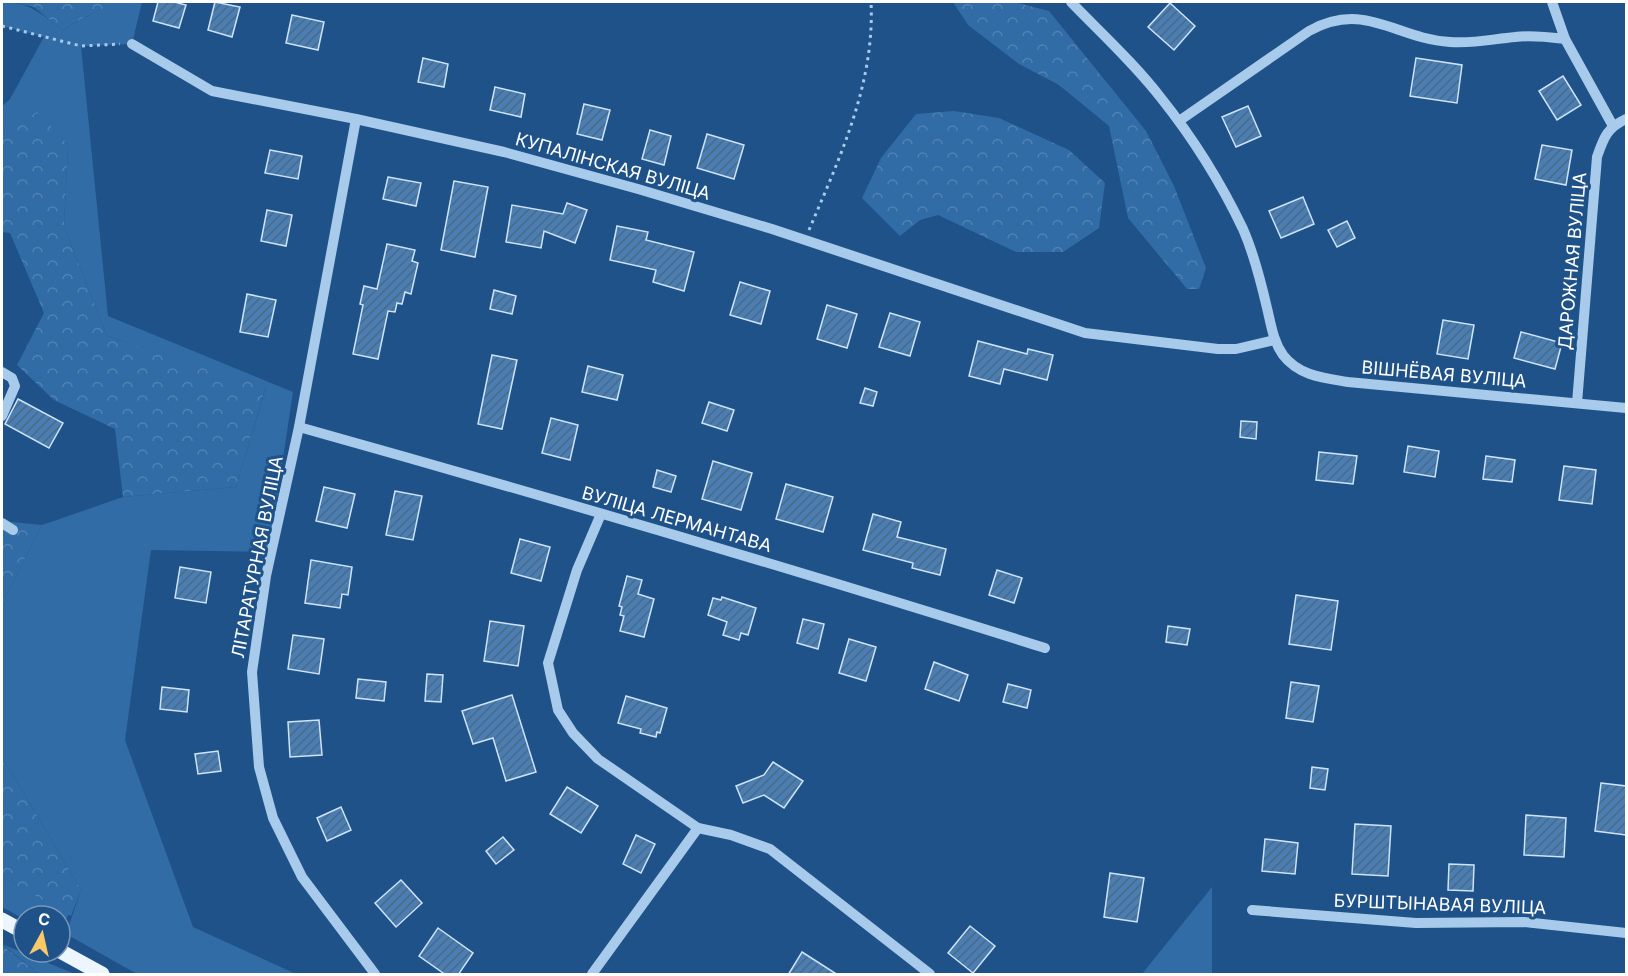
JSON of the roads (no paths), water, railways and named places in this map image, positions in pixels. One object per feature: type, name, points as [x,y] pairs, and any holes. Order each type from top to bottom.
[{"type":"main road","points":[[72,958],[102,975]]},
{"type":"street","name":"ВІШНЁВАЯ ВУЛІЦА","points":[[1071,2],[1142,75],[1179,121],[1223,190],[1244,231],[1257,270],[1275,340],[1281,353],[1291,364],[1306,373],[1325,379],[1626,408]]},
{"type":"street","points":[[1552,2],[1565,39],[1613,126],[1626,118]]},
{"type":"street","points":[[1179,121],[1309,30],[1338,19],[1371,21],[1411,35],[1450,42],[1530,36],[1565,39]]},
{"type":"street","name":"КУПАЛІНСКАЯ ВУЛІЦА","points":[[132,44],[212,91],[356,118],[515,155],[638,189],[804,239],[1085,333],[1218,349],[1245,348],[1275,340]]},
{"type":"street","name":"ЛІТАРАТУРНАЯ ВУЛІЦА","points":[[356,118],[299,427],[266,576],[252,672],[258,767],[273,818],[302,877],[375,975]]},
{"type":"street","name":"ДАРОЖНАЯ ВУЛІЦА","points":[[1577,403],[1594,179],[1597,157],[1603,140],[1613,126]]},
{"type":"street","points":[[2,372],[12,378],[15,386],[2,416]]},
{"type":"street","name":"ВУЛІЦА ЛЕРМАНТАВА","points":[[299,427],[831,581],[1045,648]]},
{"type":"street","points":[[601,513],[577,570],[548,663],[558,710],[573,733],[598,759],[698,828],[731,835],[770,849],[930,975]]},
{"type":"street","points":[[2,523],[13,530]]},
{"type":"street","points":[[592,975],[698,828]]},
{"type":"street","name":"БУРШТЫНАВАЯ ВУЛІЦА","points":[[1252,910],[1416,923],[1524,922],[1626,933]]}]
